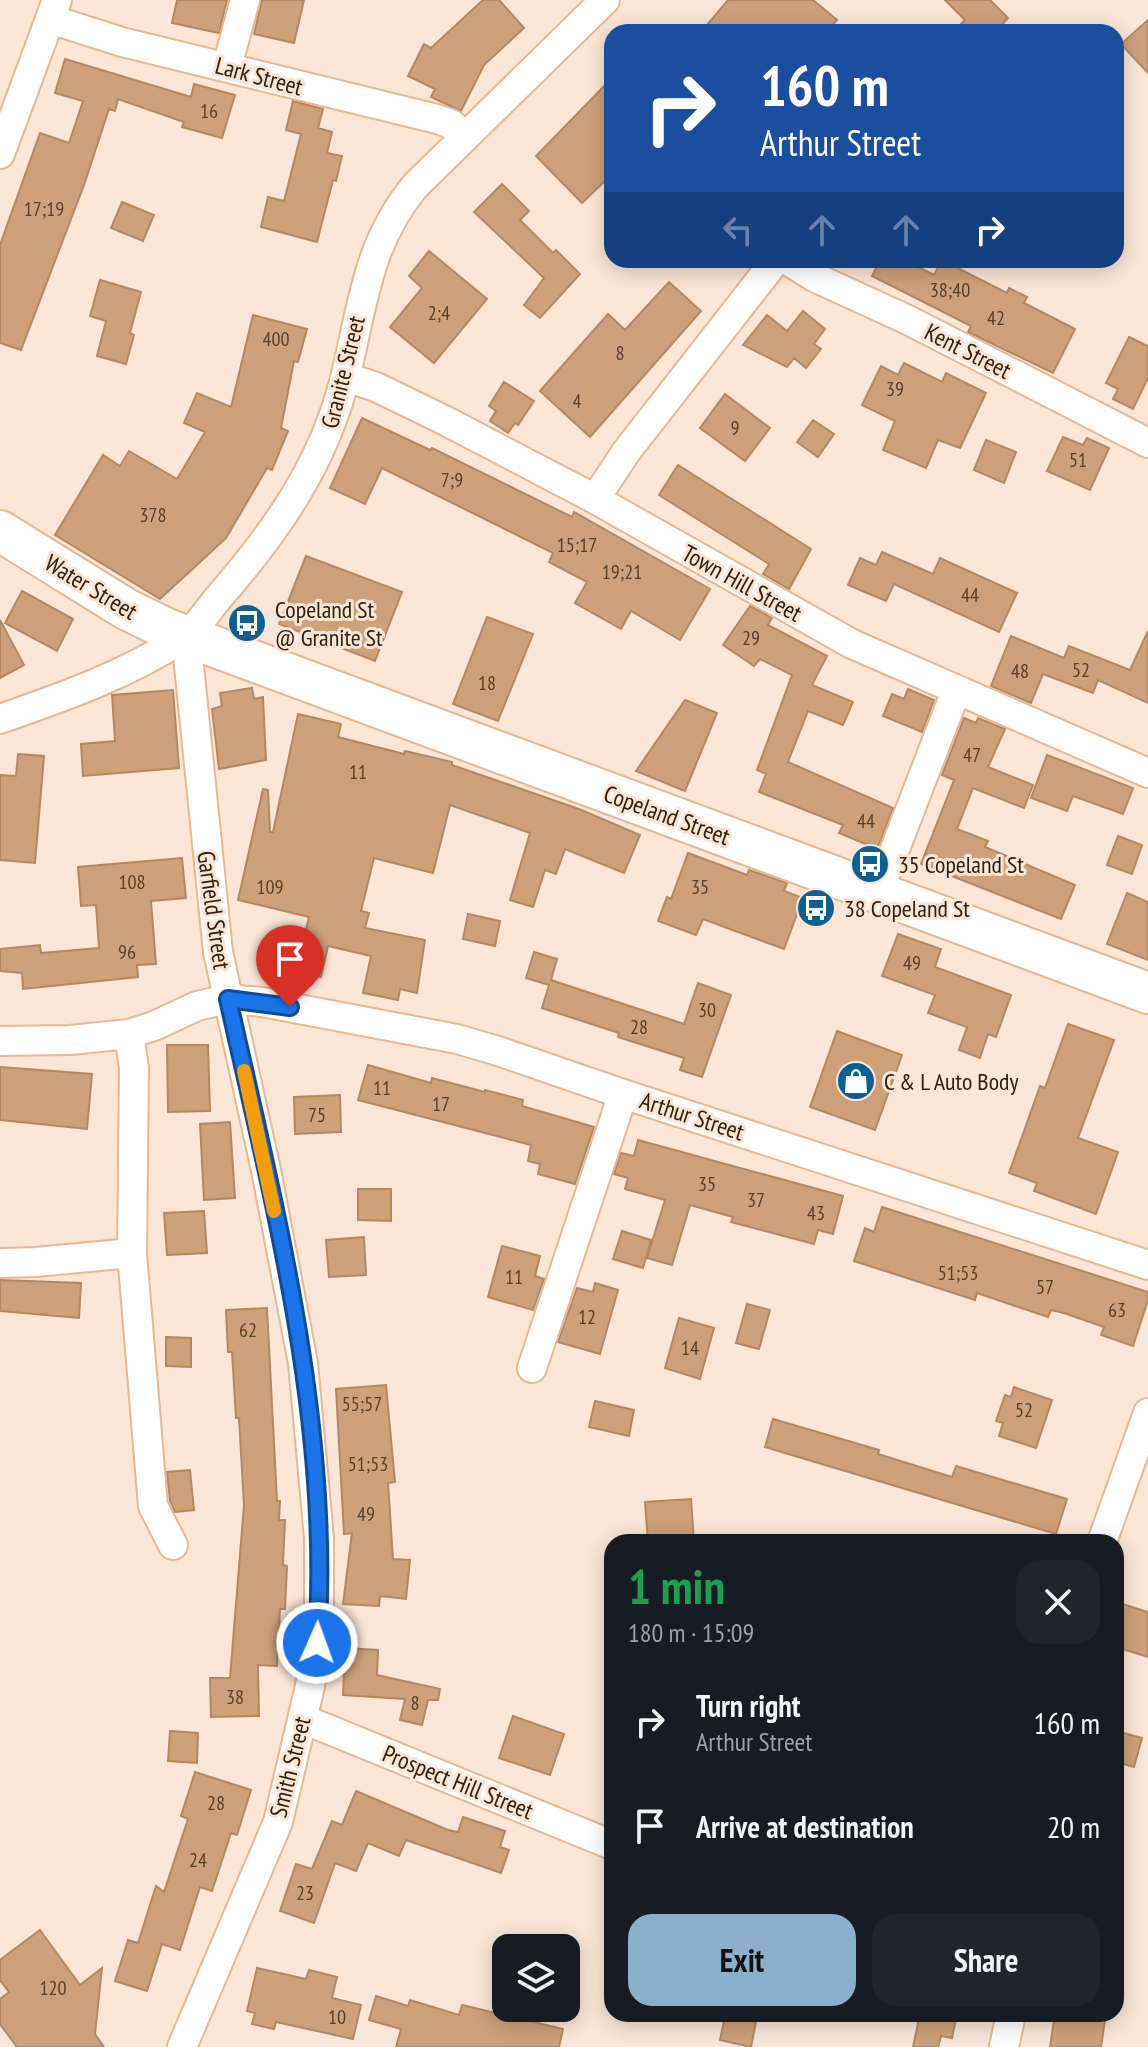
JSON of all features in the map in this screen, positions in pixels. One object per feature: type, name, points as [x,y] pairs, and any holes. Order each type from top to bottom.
[{"type":"main road","name":"Water Street","points":[[0,531],[126,609],[186,636]]},
{"type":"main road","name":"Copeland Street","points":[[186,636],[1148,993]]},
{"type":"street","points":[[227,67],[245,0]]},
{"type":"street","name":"Granite Street","points":[[0,719],[93,686],[186,636],[249,563],[298,493],[329,430],[346,377],[362,296],[383,235],[415,186],[605,0]]},
{"type":"street","points":[[0,154],[54,9]]},
{"type":"street","name":"Lark Street","points":[[54,9],[122,42],[437,119],[451,124],[465,136]]},
{"type":"street","points":[[595,499],[626,452],[770,268]]},
{"type":"street","name":"Kent Street","points":[[800,268],[1148,443]]},
{"type":"street","name":"Town Hill Street","points":[[346,377],[408,402],[595,499],[852,644],[1148,773]]},
{"type":"street","name":"Garfield Street","points":[[0,1041],[70,1040],[129,1034],[197,1006],[228,999],[212,906],[186,636]]},
{"type":"street","points":[[878,893],[956,691]]},
{"type":"street","name":"Arthur Street","points":[[228,999],[262,1002],[457,1039],[1148,1265]]},
{"type":"street","name":"Smith Street","points":[[186,2046],[278,1822],[315,1663],[319,1623],[318,1526],[307,1388],[266,1170],[228,999]]},
{"type":"street","points":[[129,1034],[134,1068],[132,1253],[153,1506],[173,1545]]},
{"type":"street","points":[[532,1368],[623,1094]]},
{"type":"street","points":[[0,1263],[132,1253]]},
{"type":"street","points":[[1105,1534],[1148,1413]]},
{"type":"street","name":"Prospect Hill Street","points":[[303,1719],[604,1842]]},
{"type":"street","points":[[1004,2047],[1009,2022]]},
{"type":"building","points":[[177,0],[227,0],[219,33],[172,23]]},
{"type":"building","points":[[262,0],[304,0],[294,43],[254,34]]},
{"type":"building","points":[[483,0],[499,0],[524,28],[484,65],[461,111],[431,97],[435,89],[408,76],[424,44],[431,48]]},
{"type":"building","points":[[728,0],[813,0],[837,20],[834,24],[708,24]]},
{"type":"building","points":[[945,0],[990,0],[1008,18],[1002,24],[961,24],[965,20]]},
{"type":"building","points":[[1148,20],[1148,73],[1124,47],[1124,41]]},
{"type":"building","points":[[65,59],[191,97],[194,84],[235,95],[222,138],[182,127],[184,122],[118,99],[115,111],[109,109],[84,185],[21,350],[0,343],[0,245],[40,133],[69,143],[83,101],[55,93]]},
{"type":"building","points":[[604,86],[604,182],[582,203],[536,156]]},
{"type":"building","points":[[293,101],[323,109],[318,128],[332,132],[327,153],[342,156],[317,242],[261,227],[268,197],[284,201],[301,134],[286,130]]},
{"type":"building","points":[[502,184],[529,211],[520,220],[553,253],[556,250],[580,274],[540,318],[524,305],[544,278],[474,212]]},
{"type":"building","points":[[122,202],[154,215],[143,241],[111,228]]},
{"type":"building","points":[[429,251],[487,299],[434,363],[390,327],[422,288],[409,276]]},
{"type":"building","points":[[876,268],[920,268],[934,275],[938,268],[958,268],[1007,293],[1009,288],[1027,297],[1024,303],[1075,329],[1053,373],[968,332],[971,326],[872,276]]},
{"type":"building","points":[[100,280],[141,292],[130,333],[134,335],[126,364],[97,356],[106,321],[90,316]]},
{"type":"building","points":[[669,282],[701,311],[590,437],[540,391],[608,314],[625,330]]},
{"type":"building","points":[[803,311],[825,329],[814,344],[821,349],[806,368],[794,358],[787,367],[743,345],[767,315],[787,331]]},
{"type":"building","points":[[253,315],[307,329],[298,362],[294,361],[281,428],[288,431],[272,470],[267,468],[226,538],[160,599],[55,535],[103,455],[120,466],[129,451],[177,479],[205,432],[184,423],[197,393],[231,407]]},
{"type":"building","points":[[1129,337],[1148,346],[1148,378],[1133,409],[1113,399],[1118,389],[1106,383]]},
{"type":"building","points":[[904,363],[942,382],[946,373],[986,393],[960,448],[938,440],[926,468],[883,450],[895,421],[862,405],[881,366],[898,375]]},
{"type":"building","points":[[504,382],[534,401],[518,425],[515,423],[508,433],[490,421],[496,411],[489,406]]},
{"type":"building","points":[[725,394],[770,428],[745,461],[700,428]]},
{"type":"building","points":[[362,418],[430,450],[432,448],[572,517],[574,512],[710,589],[680,640],[631,611],[621,629],[575,603],[587,582],[549,562],[553,553],[382,468],[365,504],[330,488]]},
{"type":"building","points":[[813,420],[834,434],[818,457],[797,442]]},
{"type":"building","points":[[1063,437],[1083,445],[1087,438],[1109,448],[1090,490],[1047,471]]},
{"type":"building","points":[[986,440],[1016,452],[1004,483],[974,470]]},
{"type":"building","points":[[678,465],[811,549],[789,589],[763,574],[769,564],[659,495]]},
{"type":"building","points":[[882,552],[933,574],[940,558],[1017,593],[999,632],[894,584],[886,601],[848,585],[860,558],[876,565]]},
{"type":"building","points":[[306,556],[402,592],[375,661],[279,624]]},
{"type":"building","points":[[22,591],[73,619],[57,651],[5,623]]},
{"type":"building","points":[[750,606],[772,618],[768,625],[827,656],[812,685],[853,702],[843,725],[808,711],[788,762],[893,808],[877,849],[839,833],[843,825],[759,792],[766,774],[757,770],[792,675],[760,659],[754,666],[723,645]]},
{"type":"building","points":[[487,617],[533,634],[498,721],[453,704]]},
{"type":"building","points":[[0,620],[24,665],[0,678]]},
{"type":"building","points":[[1148,631],[1148,703],[1098,680],[1093,693],[1043,674],[1031,703],[991,686],[1011,636],[1064,658],[1069,646],[1130,670]]},
{"type":"building","points":[[252,688],[254,699],[263,697],[266,760],[219,769],[212,709],[222,706],[220,693]]},
{"type":"building","points":[[908,689],[934,700],[922,732],[883,716],[892,694],[904,699]]},
{"type":"building","points":[[173,690],[179,768],[83,776],[81,744],[115,741],[112,695]]},
{"type":"building","points":[[685,700],[717,713],[685,791],[636,771]]},
{"type":"building","points":[[298,714],[341,724],[338,737],[404,754],[405,751],[452,762],[452,765],[579,809],[640,835],[624,873],[565,849],[556,874],[545,870],[533,907],[510,900],[530,833],[450,805],[433,873],[374,858],[361,911],[369,913],[365,928],[425,940],[417,993],[400,989],[398,1000],[363,993],[371,956],[328,946],[321,977],[296,971],[309,917],[238,900],[263,789],[268,790],[270,832],[273,832]]},
{"type":"building","points":[[964,718],[976,723],[978,718],[1005,729],[988,767],[1033,785],[1024,808],[973,788],[957,829],[988,841],[985,847],[1075,885],[1061,919],[921,864],[954,780],[942,775]]},
{"type":"building","points":[[18,754],[44,756],[35,863],[0,860],[0,775],[16,776]]},
{"type":"building","points":[[1047,755],[1133,788],[1123,814],[1073,796],[1067,811],[1031,798]]},
{"type":"building","points":[[1118,836],[1142,845],[1132,874],[1107,865]]},
{"type":"building","points":[[688,853],[747,875],[749,870],[787,883],[784,891],[803,898],[784,949],[703,919],[696,935],[658,921],[667,897],[671,899]]},
{"type":"building","points":[[182,858],[186,898],[151,901],[156,964],[137,965],[138,977],[23,989],[22,973],[0,971],[0,949],[40,945],[41,953],[99,948],[96,905],[81,906],[78,867]]},
{"type":"building","points":[[1127,893],[1148,902],[1148,960],[1107,944]]},
{"type":"building","points":[[468,914],[500,921],[495,946],[463,939]]},
{"type":"building","points":[[898,934],[941,949],[935,967],[1011,995],[996,1037],[988,1034],[980,1058],[959,1050],[967,1027],[928,1013],[935,995],[882,976]]},
{"type":"building","points":[[534,952],[557,959],[551,980],[684,1024],[698,983],[731,995],[702,1077],[680,1070],[684,1058],[542,1008],[549,985],[526,978]]},
{"type":"building","points":[[1068,1024],[1114,1040],[1078,1138],[1118,1152],[1096,1214],[1034,1191],[1037,1183],[1009,1173],[1040,1086],[1045,1088]]},
{"type":"building","name":"C & L Auto Body","points":[[837,1031],[902,1055],[875,1130],[810,1107]]},
{"type":"building","points":[[167,1045],[208,1045],[210,1111],[168,1112]]},
{"type":"building","points":[[368,1065],[431,1083],[432,1078],[523,1100],[522,1106],[594,1127],[575,1184],[538,1174],[540,1164],[528,1161],[531,1145],[358,1100]]},
{"type":"building","points":[[0,1067],[92,1074],[87,1129],[0,1120]]},
{"type":"building","points":[[340,1095],[341,1132],[295,1134],[294,1097]]},
{"type":"building","points":[[230,1122],[235,1198],[204,1200],[200,1124]]},
{"type":"building","points":[[638,1140],[843,1196],[833,1234],[818,1230],[814,1244],[731,1222],[733,1217],[690,1205],[672,1265],[647,1258],[665,1200],[625,1189],[628,1178],[614,1174],[621,1153],[634,1156]]},
{"type":"building","points":[[358,1189],[391,1189],[391,1221],[358,1220]]},
{"type":"building","points":[[882,1207],[1148,1292],[1133,1346],[1101,1335],[1104,1327],[1064,1313],[1051,1310],[1048,1317],[977,1293],[975,1300],[854,1261],[865,1228],[874,1232]]},
{"type":"building","points":[[204,1211],[207,1253],[167,1255],[164,1213]]},
{"type":"building","points":[[622,1231],[651,1240],[643,1268],[613,1259]]},
{"type":"building","points":[[364,1237],[366,1275],[329,1277],[326,1240]]},
{"type":"building","points":[[502,1246],[540,1256],[535,1276],[544,1279],[533,1310],[488,1297]]},
{"type":"building","points":[[0,1280],[81,1283],[79,1318],[0,1311]]},
{"type":"building","points":[[595,1283],[618,1290],[600,1354],[558,1342],[577,1288],[593,1292]]},
{"type":"building","points":[[747,1304],[770,1310],[759,1349],[736,1343]]},
{"type":"building","points":[[267,1308],[277,1501],[280,1501],[279,1520],[285,1520],[285,1609],[280,1609],[277,1666],[258,1665],[259,1716],[211,1717],[210,1678],[230,1678],[244,1505],[239,1418],[236,1418],[232,1352],[228,1352],[226,1310]]},
{"type":"building","points":[[679,1318],[714,1328],[700,1379],[665,1368]]},
{"type":"building","points":[[166,1337],[191,1338],[191,1367],[166,1366]]},
{"type":"building","points":[[386,1385],[395,1482],[388,1483],[393,1559],[410,1560],[406,1599],[380,1596],[379,1606],[343,1604],[352,1533],[344,1534],[336,1389]]},
{"type":"building","points":[[1014,1387],[1052,1400],[1036,1448],[999,1436],[1003,1423],[996,1421],[1005,1395],[1011,1397]]},
{"type":"building","points":[[595,1401],[634,1410],[629,1436],[589,1427]]},
{"type":"building","points":[[773,1419],[879,1450],[878,1454],[952,1477],[956,1466],[1067,1499],[1056,1534],[765,1447]]},
{"type":"building","points":[[190,1470],[194,1510],[175,1512],[170,1501],[167,1472]]},
{"type":"building","points":[[691,1499],[693,1534],[647,1534],[645,1502]]},
{"type":"building","points":[[1124,1604],[1148,1612],[1148,1657],[1124,1650]]},
{"type":"building","points":[[345,1648],[378,1650],[377,1675],[440,1689],[438,1700],[428,1700],[422,1725],[400,1720],[405,1699],[343,1695]]},
{"type":"building","points":[[513,1716],[564,1734],[550,1775],[499,1758]]},
{"type":"building","points":[[170,1731],[198,1733],[197,1763],[168,1761]]},
{"type":"building","points":[[1124,1733],[1142,1738],[1134,1767],[1124,1764]]},
{"type":"building","points":[[195,1772],[251,1790],[237,1835],[231,1833],[212,1891],[200,1887],[180,1950],[162,1944],[147,1991],[115,1981],[128,1940],[138,1943],[156,1886],[164,1892],[188,1819],[181,1816]]},
{"type":"building","points":[[356,1791],[448,1830],[458,1832],[463,1817],[505,1831],[500,1847],[509,1850],[501,1873],[406,1840],[399,1856],[368,1843],[356,1871],[335,1863],[314,1923],[280,1911],[296,1864],[312,1869],[332,1821],[342,1825]]},
{"type":"building","points":[[40,1930],[80,1985],[102,1968],[95,2034],[104,2047],[17,2047],[0,2024],[0,1999],[9,1992],[0,1980],[0,1960]]},
{"type":"building","points":[[257,1968],[306,1979],[309,1970],[337,1977],[332,1998],[361,2005],[353,2039],[276,2022],[274,2029],[252,2024],[255,2013],[247,2011]]},
{"type":"building","points":[[376,1996],[408,2006],[410,2000],[459,2015],[462,2005],[492,2012],[492,2022],[534,2022],[563,2029],[559,2047],[396,2047],[401,2029],[369,2020]]},
{"type":"building","points":[[724,2022],[756,2022],[751,2047],[720,2040]]},
{"type":"building","points":[[918,2022],[955,2022],[952,2038],[941,2036],[938,2047],[913,2047]]},
{"type":"building","points":[[1054,2022],[1105,2022],[1101,2047],[1050,2047]]},
{"type":"slow traffic","points":[[244,1071],[274,1211]]},
{"type":"place","name":"Copeland St @ Granite St","points":[[247,623]]},
{"type":"place","name":"35 Copeland St","points":[[870,864]]},
{"type":"place","name":"38 Copeland St","points":[[816,908]]},
{"type":"place","name":"C & L Auto Body","points":[[856,1081]]},
{"type":"route","points":[[290,1007],[228,999],[266,1170],[303,1363],[319,1538],[317,1643]]}]
